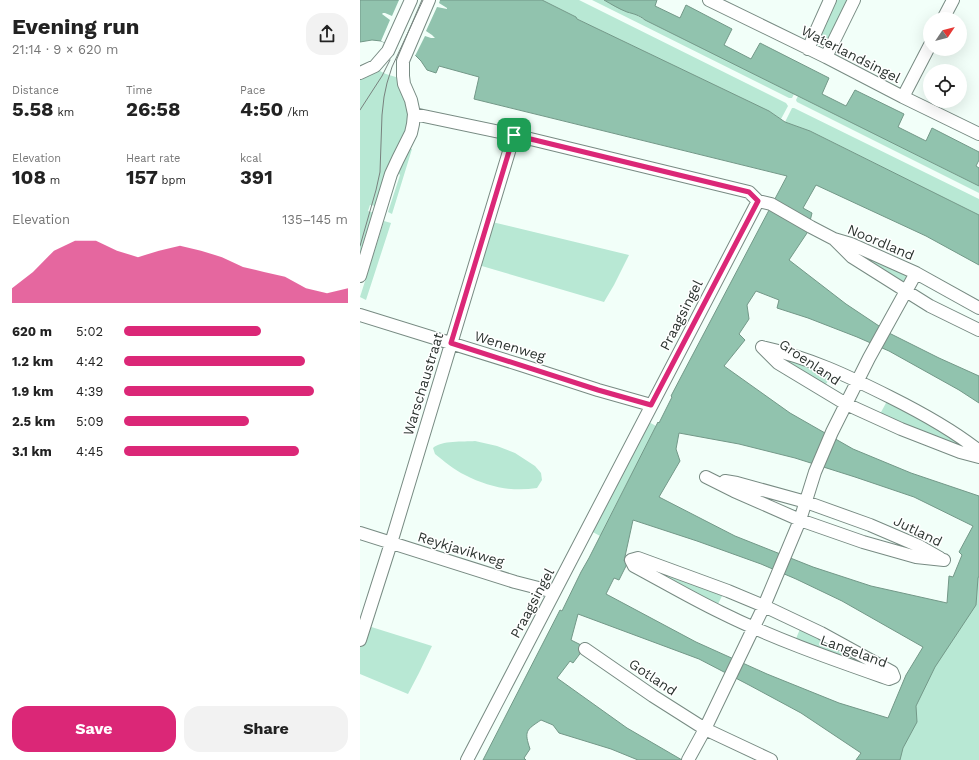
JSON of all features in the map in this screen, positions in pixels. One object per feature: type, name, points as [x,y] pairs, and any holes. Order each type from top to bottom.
[{"type":"street","points":[[360,73],[375,66],[388,52],[411,0]]},
{"type":"street","points":[[360,276],[392,174],[411,133],[414,114],[411,100],[402,76],[403,61],[430,0]]},
{"type":"street","name":"Waterlandsingel","points":[[709,0],[979,134]]},
{"type":"street","points":[[732,11],[737,0]]},
{"type":"street","points":[[808,49],[830,0]]},
{"type":"street","points":[[826,57],[854,0]]},
{"type":"street","points":[[947,12],[953,0]]},
{"type":"street","points":[[903,97],[924,56]]},
{"type":"street","points":[[414,114],[514,135],[749,192],[758,201]]},
{"type":"street","name":"Warschaustraat","points":[[360,640],[514,135]]},
{"type":"street","name":"Noordland","points":[[758,201],[771,204],[834,239],[851,244],[916,273],[979,308]]},
{"type":"street","name":"Praagsingel","points":[[467,760],[758,201]]},
{"type":"street","name":"Noordland","points":[[834,239],[852,256],[906,291],[930,306],[979,330]]},
{"type":"street","name":"Noordland","points":[[869,358],[916,273]]},
{"type":"street","name":"Wenenweg","points":[[360,315],[598,390],[651,405]]},
{"type":"street","name":"Groenland","points":[[979,451],[966,440],[911,408],[831,368],[783,352],[762,347],[778,363],[846,404],[901,429],[960,452],[979,457]]},
{"type":"street","name":"Groenland","points":[[806,502],[815,472],[832,432],[869,358]]},
{"type":"street","name":"Jutland","points":[[706,477],[737,483],[806,502],[877,528],[919,546],[944,560],[916,557],[863,542],[800,520],[706,477]]},
{"type":"street","points":[[688,760],[705,729],[754,628],[800,520],[806,502]]},
{"type":"street","name":"Reykjavikweg","points":[[360,533],[459,565],[554,592]]},
{"type":"street","name":"Langeland","points":[[638,558],[728,591],[764,606],[821,633],[892,672],[894,677],[889,679],[816,653],[754,628],[720,612],[634,566],[631,560],[638,558]]},
{"type":"street","name":"Gotland","points":[[586,649],[652,696],[705,729],[771,760]]},
{"type":"shaded area","points":[[360,0],[542,0],[576,17],[577,19],[769,111],[785,122],[810,131],[979,215],[979,265],[926,236],[816,185],[803,208],[812,213],[807,233],[789,260],[846,304],[891,334],[979,376],[979,403],[959,390],[889,351],[808,318],[777,308],[779,300],[756,291],[747,305],[749,319],[739,334],[745,340],[724,366],[790,413],[853,449],[911,473],[979,496],[979,576],[976,605],[935,667],[916,706],[917,722],[903,748],[900,760],[856,760],[861,753],[801,713],[749,685],[699,659],[578,614],[571,640],[585,647],[573,663],[570,661],[557,678],[627,728],[682,760],[638,760],[611,749],[559,733],[553,725],[541,720],[529,729],[527,738],[530,749],[524,758],[526,760],[483,760],[560,610],[562,611],[658,422],[659,423],[672,397],[671,396],[787,176],[474,99],[479,77],[439,66],[436,73],[427,70],[414,54],[381,41],[372,40],[360,42]],"holes":[[[679,433],[739,444],[795,458],[914,497],[973,526],[959,552],[962,555],[953,577],[949,576],[947,603],[871,586],[813,567],[735,536],[659,497],[680,461],[676,449]],[[633,520],[761,564],[796,579],[842,601],[923,647],[906,675],[888,718],[839,703],[767,674],[696,642],[606,594],[614,578],[619,580],[627,564],[624,561]]]},
{"type":"shaded area","points":[[542,0],[579,0],[786,103],[788,106],[781,119],[769,111],[577,19],[576,17]]},
{"type":"shaded area","points":[[592,0],[604,0],[635,14],[794,94],[792,98],[789,98]]},
{"type":"shaded area","points":[[604,0],[657,0],[655,6],[680,18],[686,5],[732,29],[724,45],[751,59],[760,43],[829,78],[822,94],[846,106],[855,90],[904,114],[898,127],[926,141],[932,128],[979,152],[979,160],[976,166],[979,168],[979,186],[639,16],[627,12]]},
{"type":"shaded area","points":[[835,0],[850,0],[827,47],[816,41]]},
{"type":"shaded area","points":[[376,69],[399,78],[409,107],[410,125],[376,206],[370,205],[368,211],[374,213],[360,258],[360,77]]},
{"type":"shaded area","points":[[798,96],[979,186],[979,193],[797,102],[796,100]]},
{"type":"shaded area","points":[[792,108],[979,199],[979,215],[810,131],[785,122]]},
{"type":"shaded area","points":[[409,148],[412,149],[392,214],[388,212],[400,175],[397,171]]},
{"type":"shaded area","points":[[384,221],[391,223],[366,300],[360,297]]},
{"type":"shaded area","points":[[488,221],[629,255],[604,302],[475,264]]},
{"type":"shaded area","points":[[849,250],[904,271],[907,276],[906,279],[899,283]]},
{"type":"shaded area","points":[[782,356],[832,375],[824,387],[781,358]]},
{"type":"shaded area","points":[[888,402],[926,422],[970,450],[970,452],[880,414]]},
{"type":"shaded area","points":[[647,421],[656,426],[600,536],[591,531]]},
{"type":"shaded area","points":[[475,441],[497,446],[515,453],[535,466],[541,473],[542,480],[537,488],[509,489],[482,483],[453,468],[435,454],[433,448],[437,445],[447,443]]},
{"type":"shaded area","points":[[637,562],[723,594],[717,606]]},
{"type":"shaded area","points":[[979,563],[979,760],[880,760]]},
{"type":"shaded area","points":[[365,625],[432,646],[408,694],[360,674],[360,640]]},
{"type":"shaded area","points":[[800,629],[840,648],[889,675],[795,641]]},
{"type":"pier","points":[[399,0],[440,0],[439,3],[447,8],[437,7],[426,31],[435,38],[425,36],[415,56],[381,41],[390,20],[382,14],[385,13],[392,16]]},
{"type":"tram line","points":[[360,246],[380,172],[382,115],[387,83],[392,67],[423,0]]},
{"type":"tram line","points":[[360,110],[382,76],[390,60]]},
{"type":"route","points":[[514,135],[749,192],[758,201],[651,405],[598,390],[451,343],[514,135]]}]
